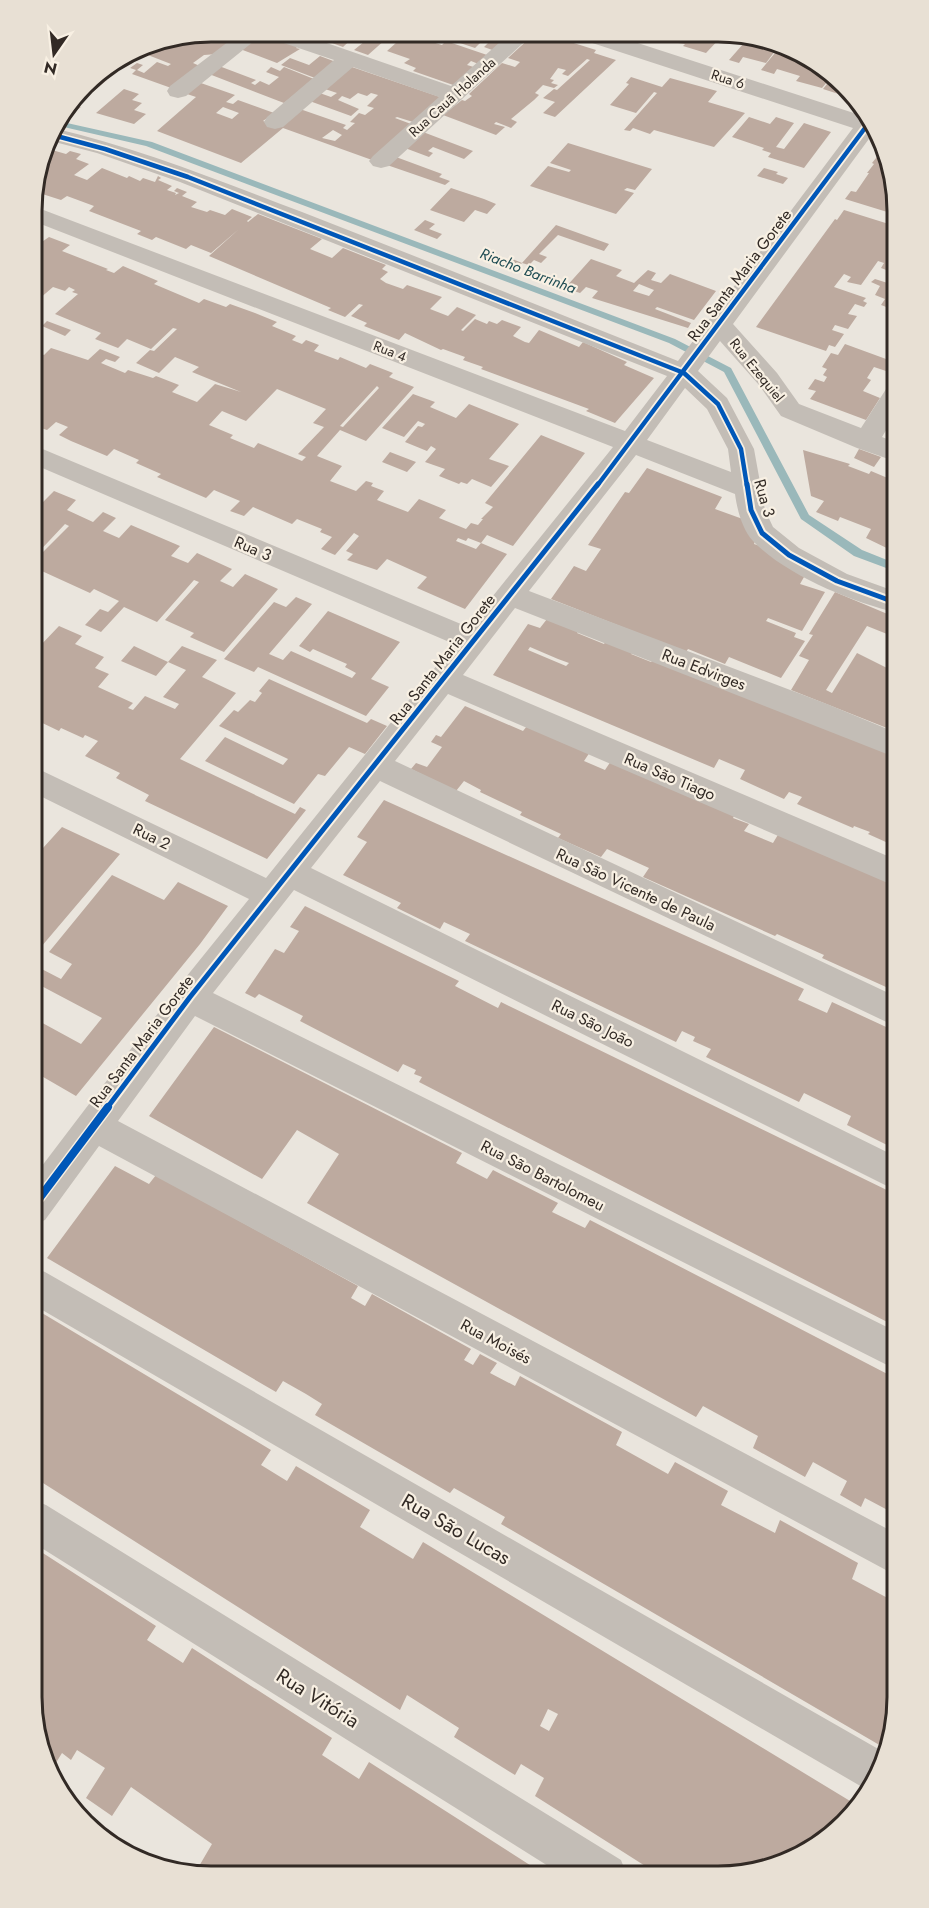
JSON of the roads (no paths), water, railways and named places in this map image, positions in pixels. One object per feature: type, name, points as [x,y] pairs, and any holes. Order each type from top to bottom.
[{"type":"street","points":[[178,91],[241,42]]},
{"type":"street","points":[[303,42],[454,95]]},
{"type":"street","name":"Rua Cauã Holanda","points":[[381,161],[513,42]]},
{"type":"street","name":"Rua 6","points":[[613,42],[862,122]]},
{"type":"street","points":[[275,122],[349,58]]},
{"type":"street","name":"Rua Santa Maria Gorete","points":[[42,1195],[190,997],[630,444],[865,128]]},
{"type":"street","name":"Rua 3","points":[[60,136],[166,170],[349,238],[686,370],[718,404],[741,449],[751,510],[762,533],[789,555],[837,581],[887,599]]},
{"type":"street","name":"Rua 4","points":[[42,216],[747,488]]},
{"type":"street","name":"Rua Ezequiel","points":[[714,331],[768,379],[790,410],[887,449]]},
{"type":"street","points":[[866,442],[887,408]]},
{"type":"street","name":"Rua 3","points":[[42,458],[474,641]]},
{"type":"street","name":"Rua Edvirges","points":[[510,595],[816,712],[887,742]]},
{"type":"street","name":"Rua São Tiago","points":[[443,679],[887,870]]},
{"type":"street","name":"Rua São Vicente de Paula","points":[[375,765],[887,1008]]},
{"type":"street","name":"Rua 2","points":[[42,782],[280,884]]},
{"type":"street","name":"Rua São João","points":[[280,884],[887,1170]]},
{"type":"street","name":"Rua São Bartolomeu","points":[[190,997],[887,1347]]},
{"type":"street","name":"Rua Moisés","points":[[95,1126],[887,1551]]},
{"type":"street","name":"Rua São Lucas","points":[[42,1290],[871,1769]]},
{"type":"street","name":"Rua Vitória","points":[[42,1525],[589,1866]]},
{"type":"waterway","name":"Riacho Barrinha","points":[[66,125],[149,144],[672,341],[728,370],[805,517],[858,553],[887,564]]}]
